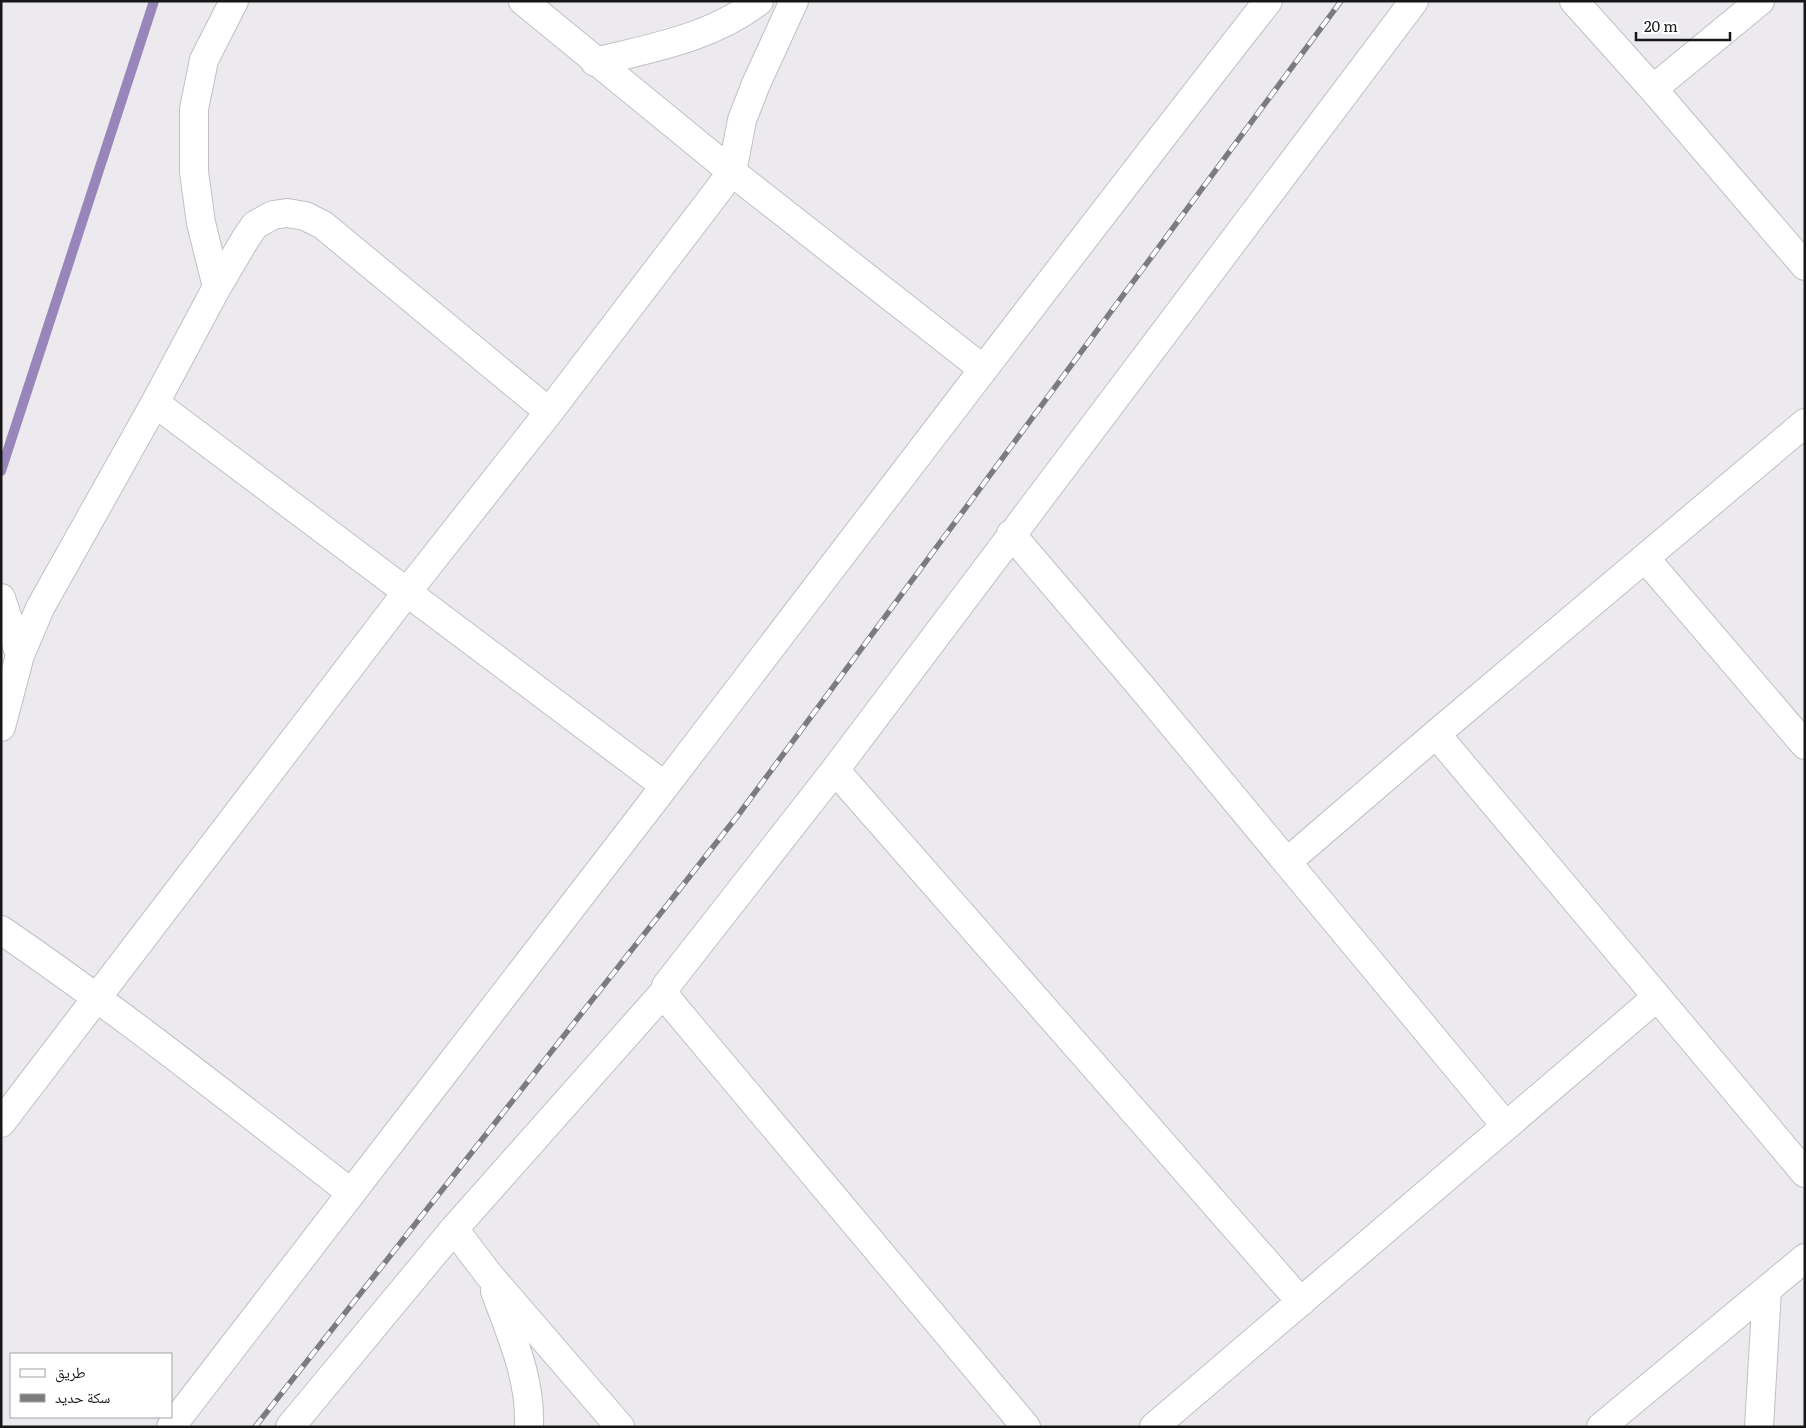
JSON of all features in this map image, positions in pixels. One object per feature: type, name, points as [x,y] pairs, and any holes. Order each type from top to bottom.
[{"type":"street","points":[[217,287],[201,223],[194,172],[194,109],[204,60],[234,1]]},
{"type":"street","points":[[523,1],[595,62],[732,172],[983,369]]},
{"type":"street","points":[[595,62],[679,40],[717,27],[759,1]]},
{"type":"street","points":[[1,1123],[407,592],[549,412],[732,172],[742,120],[756,84],[794,1]]},
{"type":"street","points":[[171,1427],[350,1192],[665,786],[983,369],[1268,1]]},
{"type":"street","points":[[290,1427],[454,1229],[665,991],[668,984],[835,770],[1414,1]]},
{"type":"street","points":[[1574,1],[1654,89],[1805,266]]},
{"type":"street","points":[[1654,89],[1760,1]]},
{"type":"street","points":[[1,727],[20,655],[40,608],[155,403],[217,287],[255,225],[273,215],[287,213],[305,216],[323,225],[549,412]]},
{"type":"street","points":[[155,403],[665,786]]},
{"type":"street","points":[[1288,862],[1436,734],[1805,423]]},
{"type":"street","points":[[1011,534],[1288,862],[1506,1126]]},
{"type":"street","points":[[1645,558],[1805,745]]},
{"type":"street","points":[[1,598],[20,655]]},
{"type":"street","points":[[1436,734],[1805,1173]]},
{"type":"street","points":[[835,770],[1301,1302]]},
{"type":"street","points":[[1,930],[222,1092],[350,1192]]},
{"type":"street","points":[[665,991],[669,1001],[1026,1427]]},
{"type":"street","points":[[1154,1427],[1657,997]]},
{"type":"street","points":[[454,1229],[489,1275],[620,1427]]},
{"type":"street","points":[[1601,1427],[1805,1258]]},
{"type":"street","points":[[489,1275],[524,1371],[528,1395],[529,1427]]},
{"type":"street","points":[[1759,1427],[1766,1290]]},
{"type":"waterway","points":[[1,471],[154,1]]},
{"type":"railway","points":[[255,1427],[739,814],[1341,1]]}]
